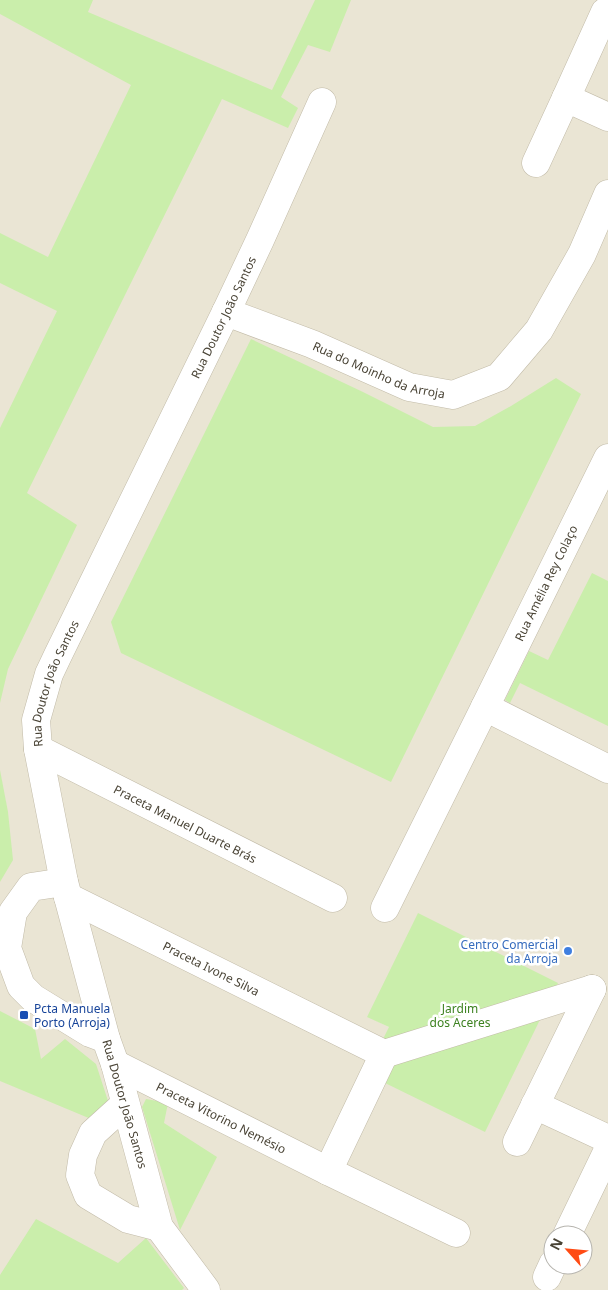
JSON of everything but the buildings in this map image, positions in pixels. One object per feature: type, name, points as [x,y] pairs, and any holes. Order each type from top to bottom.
[{"type":"street","points":[[536,163],[605,12]]},
{"type":"street","points":[[566,98],[608,117]]},
{"type":"street","name":"Rua Doutor João Santos","points":[[206,1290],[159,1227],[66,890],[38,749],[36,720],[52,668],[226,312],[322,102]]},
{"type":"street","name":"Rua do Moinho da Arroja","points":[[226,312],[312,344],[410,387],[454,395],[499,377],[539,330],[582,254],[608,194]]},
{"type":"street","name":"Rua Amélia Rey Colaço","points":[[385,908],[608,458]]},
{"type":"street","points":[[485,707],[608,769]]},
{"type":"street","name":"Praceta Manuel Duarte Brás","points":[[38,749],[333,898]]},
{"type":"street","name":"Praceta Vitorino Nemésio","points":[[66,890],[31,887],[13,912],[6,948],[21,986],[33,998],[90,1033],[111,1051],[328,1171],[456,1233]]},
{"type":"street","name":"Praceta Ivone Silva","points":[[66,890],[384,1054]]},
{"type":"street","points":[[328,1171],[384,1054],[592,989],[518,1142]]},
{"type":"street","points":[[126,1104],[93,1133],[83,1155],[80,1175],[88,1195],[128,1219],[159,1227]]},
{"type":"street","points":[[535,1105],[608,1139]]},
{"type":"street","points":[[572,1225],[608,1150]]},
{"type":"shaded area","points":[[0,0],[608,0],[608,1290],[0,1290]],"holes":[[[558,983],[389,1027],[367,1016]]]},
{"type":"green space","points":[[0,0],[93,0],[88,12],[272,90],[315,0],[351,0],[330,52],[308,45],[281,97],[298,108],[288,128],[222,99],[27,493],[77,525],[8,669],[0,703],[0,428],[57,311],[0,283],[0,233],[48,257],[131,85],[0,14]]},
{"type":"green space","points":[[251,339],[433,427],[475,426],[556,378],[581,394],[391,782],[121,653],[111,622]]},
{"type":"green space","points":[[592,573],[608,581],[608,726],[520,683],[510,703],[505,700],[529,651],[548,660]]},
{"type":"green space","points":[[0,770],[8,812],[13,860],[0,882]]},
{"type":"green space","name":"Jardim dos Aceres","points":[[418,913],[558,983],[485,1132],[383,1082],[381,1043],[389,1027],[367,1017]]},
{"type":"green space","points":[[0,1011],[35,1029],[41,1059],[65,1039],[96,1064],[109,1104],[91,1119],[0,1081]]},
{"type":"green space","points":[[146,1099],[168,1103],[164,1123],[217,1157],[180,1230],[142,1107]]},
{"type":"green space","points":[[36,1219],[118,1263],[146,1238],[184,1288],[182,1290],[0,1290],[0,1275]]},
{"type":"place","name":"Centro Comercial da Arroja","points":[[568,951]]},
{"type":"place","name":"Pcta Manuela Porto (Arroja)","points":[[24,1015]]}]
